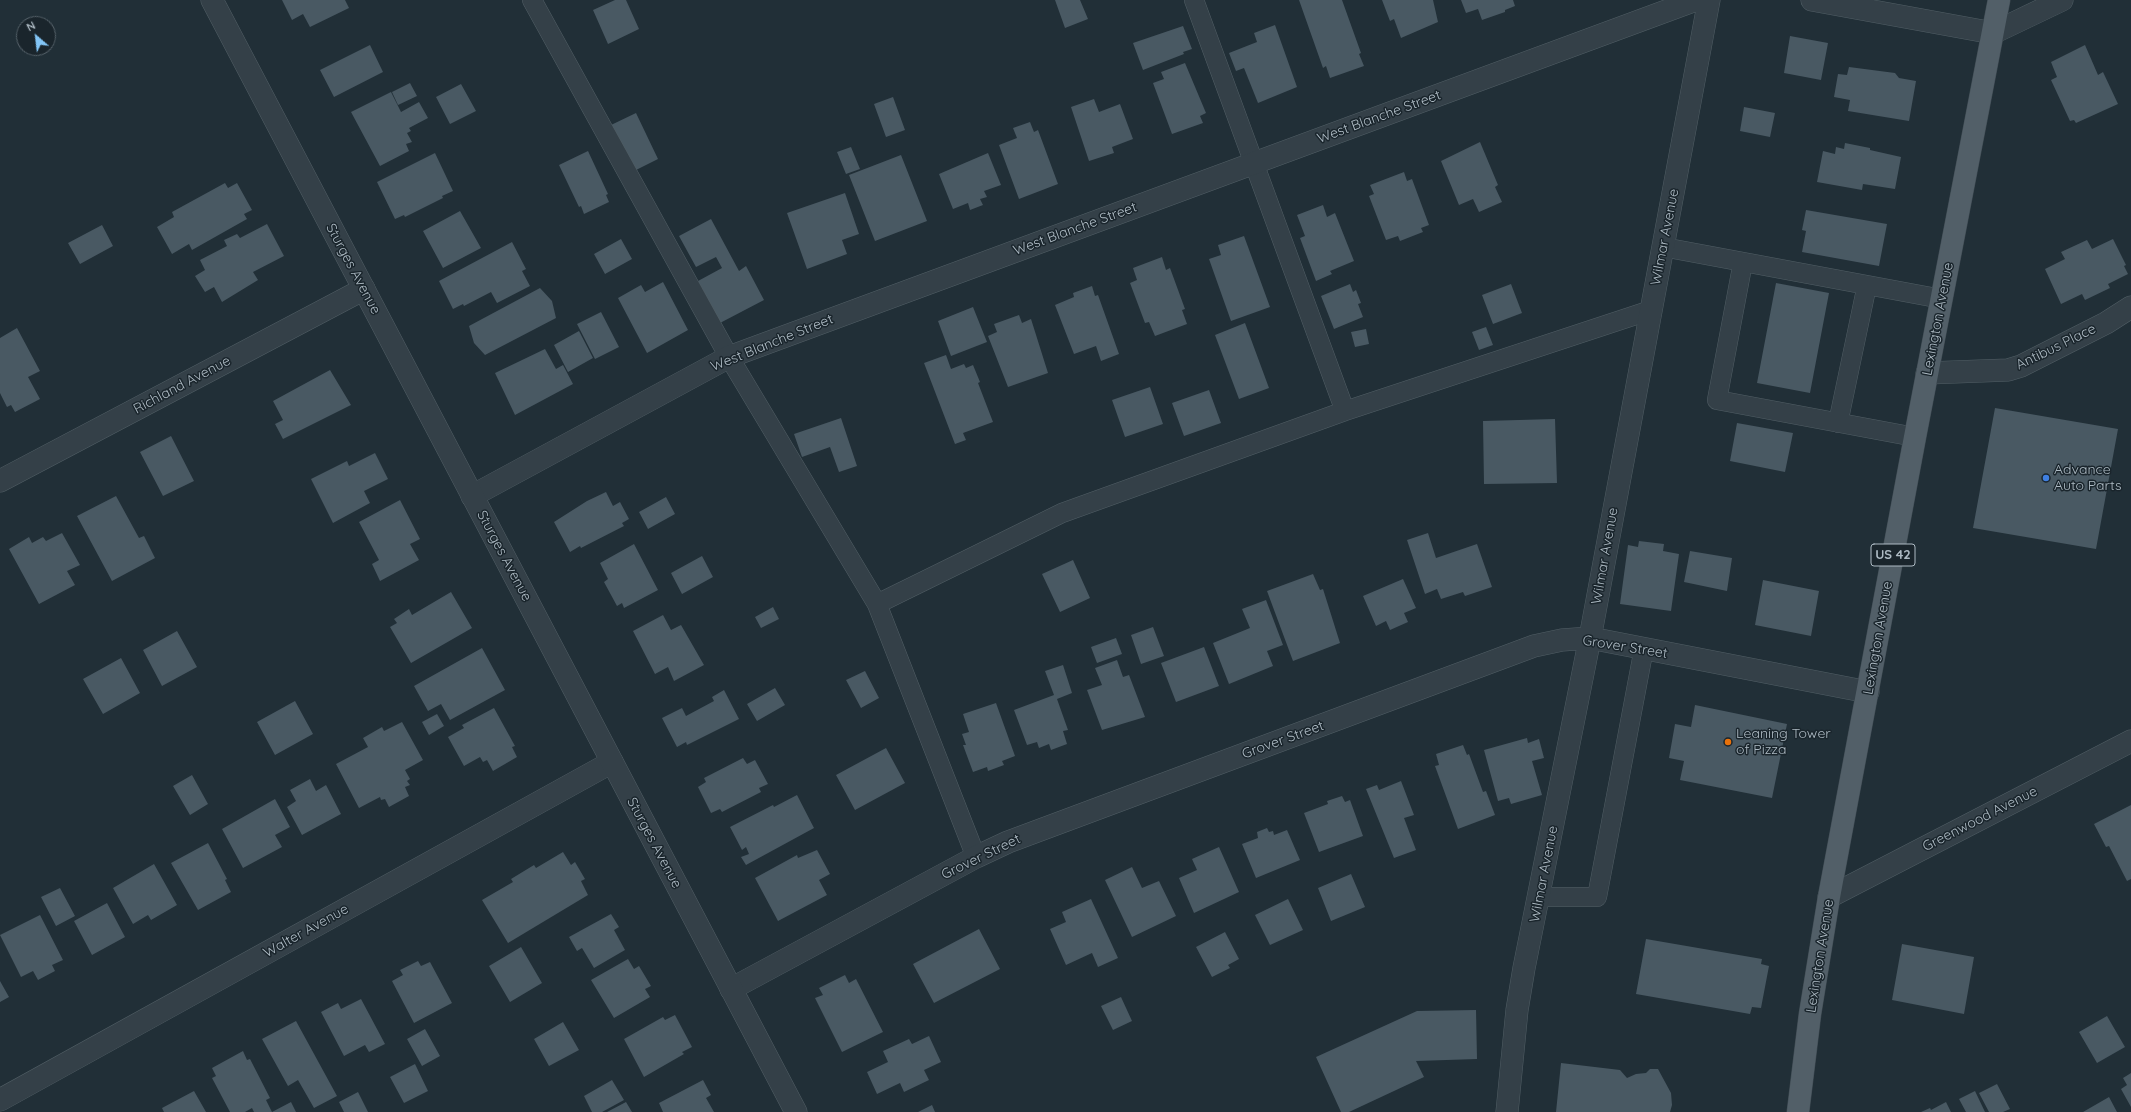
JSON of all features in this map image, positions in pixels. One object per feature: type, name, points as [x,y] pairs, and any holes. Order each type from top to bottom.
[{"type":"main road","name":"Lexington Avenue","points":[[1798,1112],[1810,1014],[1829,897],[1999,0]]},
{"type":"street","name":"Sturges Avenue","points":[[212,0],[796,1112]]},
{"type":"street","name":"West Blanche Street","points":[[472,496],[729,357],[1696,0]]},
{"type":"street","name":"Wilmar Avenue","points":[[1507,1112],[1517,1010],[1524,968],[1590,638],[1709,0]]},
{"type":"street","points":[[1812,0],[1993,33],[2062,0]]},
{"type":"street","name":"Richland Avenue","points":[[0,481],[364,289]]},
{"type":"street","name":"Antibus Place","points":[[1928,373],[2008,370],[2022,366],[2106,323],[2131,307]]},
{"type":"street","name":"Grover Street","points":[[731,989],[976,857],[1008,842],[1534,646],[1562,640],[1590,638],[1868,692]]},
{"type":"street","name":"Greenwood Avenue","points":[[1829,897],[2131,741]]},
{"type":"street","name":"Walter Avenue","points":[[0,1100],[612,762]]},
{"type":"lane","points":[[532,0],[729,357],[877,604],[976,857]]},
{"type":"lane","points":[[1194,0],[1344,411]]},
{"type":"lane","points":[[1663,247],[1942,298]]},
{"type":"lane","points":[[1743,262],[1718,400],[1915,437]]},
{"type":"lane","points":[[1838,423],[1867,285]]},
{"type":"lane","points":[[877,604],[1062,513],[1344,411],[1651,310]]},
{"type":"lane","points":[[1539,897],[1597,897],[1644,648]]},
{"type":"building","points":[[282,0],[345,0],[349,8],[310,27],[303,14],[292,20]]},
{"type":"building","points":[[615,0],[626,0],[639,29],[608,44],[593,10]]},
{"type":"building","points":[[1055,0],[1080,0],[1088,19],[1065,28]]},
{"type":"building","points":[[1299,0],[1342,0],[1361,53],[1359,54],[1364,66],[1330,78],[1326,66],[1323,68]]},
{"type":"building","points":[[1382,0],[1433,0],[1438,22],[1401,38],[1394,19],[1390,21]]},
{"type":"building","points":[[1461,0],[1513,0],[1515,6],[1505,10],[1505,12],[1482,20],[1478,9],[1466,13]]},
{"type":"building","points":[[1275,25],[1297,87],[1258,103],[1244,68],[1236,71],[1229,53],[1257,42],[1254,33]]},
{"type":"building","points":[[1183,26],[1192,49],[1183,52],[1184,54],[1143,70],[1133,43]]},
{"type":"building","points":[[1790,36],[1828,43],[1821,80],[1784,73]]},
{"type":"building","points":[[370,45],[383,72],[334,97],[320,70]]},
{"type":"building","points":[[2085,45],[2098,75],[2103,72],[2118,104],[2076,123],[2074,120],[2070,121],[2051,80],[2057,77],[2051,62]]},
{"type":"building","points":[[1185,63],[1206,113],[1200,116],[1203,123],[1172,134],[1153,83],[1164,79],[1161,72]]},
{"type":"building","points":[[1849,67],[1895,73],[1899,78],[1916,81],[1909,121],[1848,111],[1850,100],[1834,97],[1838,74],[1847,75]]},
{"type":"building","points":[[410,83],[417,96],[398,105],[392,92]]},
{"type":"building","points":[[461,84],[476,111],[450,124],[436,97]]},
{"type":"building","points":[[391,92],[401,112],[419,102],[428,118],[409,128],[411,131],[407,133],[412,142],[406,144],[409,151],[380,166],[351,112]]},
{"type":"building","points":[[893,97],[905,130],[886,137],[874,104]]},
{"type":"building","points":[[1094,99],[1099,112],[1120,104],[1133,139],[1112,147],[1114,153],[1089,161],[1071,107]]},
{"type":"building","points":[[1744,107],[1775,113],[1770,137],[1740,131]]},
{"type":"building","points":[[636,113],[658,159],[634,171],[611,125]]},
{"type":"building","points":[[1030,122],[1034,132],[1038,130],[1058,184],[1019,199],[999,145],[1017,138],[1013,128]]},
{"type":"building","points":[[1480,142],[1498,185],[1495,187],[1502,202],[1479,212],[1473,199],[1459,205],[1441,161]]},
{"type":"building","points":[[1845,143],[1870,148],[1870,150],[1901,157],[1895,189],[1863,184],[1862,190],[1817,182],[1823,151],[1835,154],[1836,147],[1844,149]]},
{"type":"building","points":[[851,147],[860,169],[846,174],[837,152]]},
{"type":"building","points":[[588,151],[608,194],[606,195],[609,202],[584,214],[581,206],[579,207],[559,165]]},
{"type":"building","points":[[435,153],[453,191],[442,196],[443,198],[405,217],[404,215],[395,219],[377,182]]},
{"type":"building","points":[[988,153],[1001,185],[984,191],[987,197],[980,199],[983,205],[970,210],[968,203],[953,209],[939,174]]},
{"type":"building","points":[[901,155],[927,221],[875,241],[849,175]]},
{"type":"building","points":[[1404,172],[1407,181],[1412,179],[1429,225],[1421,228],[1423,232],[1400,241],[1398,236],[1386,240],[1369,196],[1374,194],[1370,185]]},
{"type":"building","points":[[225,183],[228,188],[237,183],[252,210],[244,214],[247,219],[192,250],[189,244],[172,254],[157,227],[174,217],[172,212]]},
{"type":"building","points":[[845,193],[859,234],[842,240],[847,254],[807,269],[787,213]]},
{"type":"building","points":[[1323,205],[1327,217],[1335,213],[1354,261],[1330,271],[1332,274],[1316,281],[1300,238],[1305,236],[1297,215]]},
{"type":"building","points":[[1806,210],[1887,224],[1879,266],[1802,252],[1806,231],[1802,230]]},
{"type":"building","points":[[460,211],[481,248],[443,268],[423,231]]},
{"type":"building","points":[[711,219],[739,271],[746,266],[764,300],[720,323],[698,281],[722,268],[716,257],[696,267],[679,236]]},
{"type":"building","points":[[267,224],[284,256],[253,272],[258,280],[222,302],[214,287],[205,292],[195,276],[205,270],[200,260],[227,246],[224,240],[237,234],[240,238]]},
{"type":"building","points":[[102,225],[113,246],[80,264],[68,243]]},
{"type":"building","points":[[1244,236],[1270,307],[1231,321],[1209,259],[1221,255],[1218,245]]},
{"type":"building","points":[[621,239],[632,259],[605,274],[594,254]]},
{"type":"building","points":[[2113,239],[2126,265],[2124,266],[2128,274],[2108,284],[2110,288],[2085,300],[2082,294],[2061,304],[2045,269],[2065,259],[2061,252],[2087,240],[2092,249]]},
{"type":"building","points":[[512,242],[526,269],[522,271],[530,286],[497,303],[491,292],[464,306],[463,304],[453,309],[439,281]]},
{"type":"building","points":[[1162,257],[1166,270],[1170,268],[1185,309],[1182,310],[1187,324],[1155,336],[1149,322],[1145,323],[1130,283],[1137,280],[1133,268]]},
{"type":"building","points":[[663,282],[688,330],[647,353],[618,298],[641,285],[645,292]]},
{"type":"building","points":[[1776,283],[1829,293],[1810,393],[1757,383]]},
{"type":"building","points":[[1350,284],[1353,292],[1356,290],[1361,303],[1358,304],[1363,317],[1334,329],[1321,296]]},
{"type":"building","points":[[1511,284],[1522,313],[1493,324],[1482,295]]},
{"type":"building","points":[[1092,286],[1095,296],[1098,295],[1119,354],[1101,361],[1096,346],[1074,354],[1055,305],[1074,297],[1073,293]]},
{"type":"building","points":[[540,288],[552,301],[556,318],[485,355],[474,343],[469,326]]},
{"type":"building","points":[[973,307],[987,342],[951,356],[938,321]]},
{"type":"building","points":[[601,312],[619,347],[595,359],[577,324]]},
{"type":"building","points":[[1019,315],[1022,323],[1031,319],[1048,373],[1008,387],[988,336],[997,332],[994,324]]},
{"type":"building","points":[[1245,323],[1269,388],[1239,399],[1215,335]]},
{"type":"building","points":[[1486,327],[1493,345],[1479,350],[1472,332]]},
{"type":"building","points":[[17,328],[40,371],[28,377],[40,399],[15,412],[11,405],[7,407],[0,393],[0,338]]},
{"type":"building","points":[[1366,329],[1369,344],[1355,347],[1351,332]]},
{"type":"building","points":[[579,331],[593,358],[568,372],[554,345]]},
{"type":"building","points":[[545,349],[556,369],[563,365],[573,384],[515,415],[495,373]]},
{"type":"building","points":[[946,355],[951,369],[964,364],[966,368],[973,365],[980,382],[978,383],[993,422],[963,433],[966,440],[955,444],[924,363]]},
{"type":"building","points":[[330,370],[351,405],[283,439],[275,424],[283,420],[273,401]]},
{"type":"building","points":[[1150,387],[1163,424],[1125,437],[1112,400]]},
{"type":"building","points":[[1209,390],[1221,423],[1184,436],[1172,403]]},
{"type":"building","name":"Advance Auto Parts","points":[[1995,408],[2118,429],[2096,549],[1973,528]]},
{"type":"building","points":[[841,418],[857,466],[839,472],[830,447],[802,457],[794,434]]},
{"type":"building","points":[[1555,419],[1557,483],[1484,484],[1483,421]]},
{"type":"building","points":[[1737,423],[1793,433],[1785,472],[1730,461]]},
{"type":"building","points":[[171,436],[194,481],[163,496],[140,452]]},
{"type":"building","points":[[375,453],[388,479],[364,491],[370,503],[333,523],[311,479],[347,461],[349,466]]},
{"type":"building","points":[[606,492],[613,506],[620,502],[629,519],[622,523],[624,526],[570,552],[554,522],[587,501]]},
{"type":"building","points":[[116,496],[139,538],[144,536],[155,558],[112,581],[77,516]]},
{"type":"building","points":[[666,497],[675,514],[648,529],[639,512]]},
{"type":"building","points":[[400,500],[420,539],[410,544],[419,560],[380,581],[372,564],[379,560],[359,522]]},
{"type":"building","points":[[62,533],[80,565],[67,571],[75,585],[39,604],[9,549],[29,537],[32,543],[43,537],[46,541]]},
{"type":"building","points":[[1428,533],[1436,558],[1477,544],[1492,587],[1465,596],[1463,592],[1441,599],[1437,589],[1425,594],[1407,540]]},
{"type":"building","points":[[1639,541],[1664,544],[1663,551],[1679,554],[1671,611],[1620,604],[1628,545],[1638,547]]},
{"type":"building","points":[[634,544],[658,590],[624,608],[622,603],[617,606],[604,582],[608,579],[600,563]]},
{"type":"building","points":[[1690,551],[1732,558],[1727,591],[1684,582]]},
{"type":"building","points":[[702,556],[713,577],[682,594],[671,573]]},
{"type":"building","points":[[1073,560],[1090,598],[1060,612],[1042,574]]},
{"type":"building","points":[[1313,574],[1320,590],[1323,589],[1340,643],[1293,661],[1267,591]]},
{"type":"building","points":[[1403,579],[1416,608],[1404,613],[1408,622],[1390,630],[1386,621],[1376,626],[1363,596]]},
{"type":"building","points":[[1763,580],[1819,591],[1811,636],[1755,625]]},
{"type":"building","points":[[451,592],[472,628],[411,663],[390,627],[397,623],[394,619],[409,609],[412,615]]},
{"type":"building","points":[[1266,600],[1283,645],[1267,651],[1273,666],[1229,684],[1213,643],[1250,628],[1242,609]]},
{"type":"building","points":[[773,607],[779,619],[761,628],[755,617]]},
{"type":"building","points":[[663,615],[671,630],[681,625],[704,665],[674,681],[668,667],[655,674],[633,631]]},
{"type":"building","points":[[1153,627],[1164,656],[1141,664],[1131,635]]},
{"type":"building","points":[[177,631],[197,667],[162,686],[143,650]]},
{"type":"building","points":[[1116,638],[1122,654],[1097,663],[1091,647]]},
{"type":"building","points":[[1204,647],[1219,686],[1176,702],[1161,663]]},
{"type":"building","points":[[482,648],[505,690],[450,720],[441,704],[428,711],[414,686]]},
{"type":"building","points":[[121,658],[140,693],[103,714],[83,679]]},
{"type":"building","points":[[1117,660],[1123,677],[1129,675],[1145,717],[1102,730],[1087,690],[1102,685],[1095,668]]},
{"type":"building","points":[[1063,665],[1072,693],[1057,699],[1068,730],[1063,731],[1067,744],[1051,750],[1049,744],[1039,748],[1037,742],[1027,745],[1014,710],[1054,695],[1045,671]]},
{"type":"building","points":[[865,671],[879,698],[861,708],[846,680]]},
{"type":"building","points":[[775,688],[785,705],[757,721],[747,704]]},
{"type":"building","points":[[724,690],[739,719],[687,745],[686,742],[677,747],[662,718],[682,708],[686,716],[714,701],[712,697]]},
{"type":"building","points":[[295,701],[313,734],[275,755],[257,722]]},
{"type":"building","points":[[996,703],[1015,756],[1002,761],[1004,765],[988,771],[987,767],[973,772],[963,745],[966,745],[962,734],[969,732],[963,714]]},
{"type":"building","name":"Leaning Tower of Pizza","points":[[1695,705],[1787,724],[1772,798],[1680,780],[1684,761],[1669,758],[1675,724],[1691,727]]},
{"type":"building","points":[[494,708],[515,746],[512,747],[517,757],[493,771],[487,760],[483,762],[480,757],[464,766],[448,737],[464,728],[462,725]]},
{"type":"building","points":[[437,714],[444,726],[429,735],[422,722]]},
{"type":"building","points":[[402,722],[423,760],[405,770],[410,779],[407,781],[410,785],[405,787],[409,796],[389,807],[385,799],[381,800],[380,797],[359,808],[336,764],[368,747],[363,738],[382,727],[384,731]]},
{"type":"building","points":[[1527,738],[1528,743],[1539,739],[1544,758],[1532,761],[1542,795],[1511,804],[1509,798],[1498,801],[1484,750]]},
{"type":"building","points":[[1463,745],[1467,755],[1469,754],[1483,792],[1486,791],[1495,815],[1458,829],[1435,766],[1439,765],[1436,754]]},
{"type":"building","points":[[886,748],[905,783],[855,810],[836,775]]},
{"type":"building","points":[[743,758],[747,764],[755,760],[768,784],[759,788],[761,792],[722,812],[720,809],[711,813],[698,787],[706,782],[704,778]]},
{"type":"building","points":[[192,775],[208,804],[190,815],[173,786]]},
{"type":"building","points":[[310,779],[316,791],[326,785],[341,814],[302,835],[287,807],[296,801],[290,790]]},
{"type":"building","points":[[1401,781],[1414,815],[1404,818],[1416,850],[1394,858],[1366,789],[1377,785],[1379,790]]},
{"type":"building","points":[[797,795],[814,828],[746,865],[741,857],[749,854],[746,847],[742,850],[730,827],[773,805],[774,807]]},
{"type":"building","points":[[1342,796],[1345,802],[1350,800],[1363,836],[1319,852],[1304,813],[1328,804],[1327,801]]},
{"type":"building","points":[[275,799],[290,827],[275,835],[282,847],[243,868],[222,829]]},
{"type":"building","points":[[2131,805],[2131,879],[2127,881],[2109,846],[2106,847],[2094,824]]},
{"type":"building","points":[[1267,828],[1269,832],[1273,831],[1274,835],[1287,830],[1300,860],[1256,878],[1242,844],[1258,838],[1257,832]]},
{"type":"building","points":[[208,843],[227,879],[225,880],[231,892],[198,910],[171,863]]},
{"type":"building","points":[[1219,847],[1239,892],[1194,913],[1179,878],[1197,870],[1192,859]]},
{"type":"building","points":[[817,850],[830,874],[819,880],[827,895],[778,921],[755,878],[797,855],[798,858]]},
{"type":"building","points":[[563,852],[571,865],[575,862],[585,879],[581,881],[588,895],[508,943],[482,900],[513,882],[511,879],[534,865],[536,868]]},
{"type":"building","points":[[154,864],[177,905],[151,920],[148,915],[133,924],[113,888]]},
{"type":"building","points":[[1132,867],[1142,888],[1159,881],[1176,916],[1132,937],[1105,880]]},
{"type":"building","points":[[1351,874],[1365,907],[1331,921],[1318,888]]},
{"type":"building","points":[[60,888],[75,916],[56,926],[41,897]]},
{"type":"building","points":[[1091,899],[1118,958],[1098,967],[1092,953],[1066,965],[1050,929],[1066,922],[1062,912]]},
{"type":"building","points":[[1288,899],[1303,930],[1270,945],[1255,915]]},
{"type":"building","points":[[107,903],[125,937],[92,955],[74,921]]},
{"type":"building","points":[[611,914],[619,927],[614,930],[625,950],[594,968],[582,948],[577,951],[569,937]]},
{"type":"building","points":[[40,915],[63,960],[52,965],[55,971],[38,980],[33,971],[21,977],[0,935]]},
{"type":"building","points":[[979,929],[1000,969],[934,1003],[913,964]]},
{"type":"building","points":[[1225,932],[1239,959],[1228,965],[1230,968],[1212,977],[1196,947]]},
{"type":"building","points":[[1646,939],[1762,959],[1761,964],[1769,966],[1761,1008],[1752,1007],[1750,1014],[1636,994]]},
{"type":"building","points":[[1902,944],[1974,957],[1964,1014],[1892,1000]]},
{"type":"building","points":[[521,947],[542,983],[510,1002],[489,966]]},
{"type":"building","points":[[628,959],[634,969],[639,966],[651,986],[645,989],[650,997],[614,1018],[591,980]]},
{"type":"building","points":[[418,961],[421,966],[430,962],[452,1003],[414,1023],[392,981],[403,975],[400,970]]},
{"type":"building","points":[[845,975],[849,983],[856,979],[883,1032],[842,1052],[815,998],[823,995],[819,988]]},
{"type":"building","points":[[0,981],[9,997],[0,1002]]},
{"type":"building","points":[[1121,997],[1132,1021],[1113,1030],[1101,1006]]},
{"type":"building","points":[[361,999],[385,1044],[369,1052],[365,1045],[344,1056],[321,1012],[338,1003],[341,1009]]},
{"type":"building","points":[[1476,1010],[1477,1059],[1416,1061],[1424,1077],[1349,1112],[1341,1112],[1316,1057],[1417,1011]]},
{"type":"building","points":[[675,1015],[692,1047],[682,1052],[684,1054],[644,1077],[624,1039],[663,1017],[665,1020]]},
{"type":"building","points":[[2107,1016],[2125,1047],[2097,1063],[2079,1032]]},
{"type":"building","points":[[296,1021],[337,1096],[314,1108],[298,1080],[288,1086],[262,1039]]},
{"type":"building","points":[[563,1022],[579,1050],[549,1066],[534,1039]]},
{"type":"building","points":[[425,1029],[440,1056],[422,1066],[407,1039]]},
{"type":"building","points":[[929,1036],[941,1062],[924,1070],[929,1080],[904,1092],[900,1083],[877,1094],[867,1072],[888,1062],[883,1051],[909,1039],[912,1044]]},
{"type":"building","points":[[243,1051],[247,1060],[250,1059],[270,1098],[266,1100],[272,1112],[254,1112],[252,1108],[245,1112],[230,1112],[212,1078],[216,1076],[212,1068]]},
{"type":"building","points":[[1561,1063],[1620,1070],[1627,1078],[1636,1074],[1646,1073],[1650,1069],[1658,1069],[1671,1093],[1672,1105],[1670,1112],[1556,1112]]},
{"type":"building","points":[[415,1064],[428,1091],[404,1103],[390,1077]]},
{"type":"building","points":[[2131,1073],[2131,1107],[2121,1089],[2127,1085],[2123,1078]]},
{"type":"building","points":[[612,1080],[624,1100],[602,1112],[592,1112],[584,1096]]},
{"type":"building","points":[[703,1080],[711,1095],[706,1098],[714,1112],[663,1112],[659,1103]]},
{"type":"building","points":[[1997,1084],[2010,1109],[2003,1112],[1989,1112],[1979,1093]]},
{"type":"building","points":[[194,1091],[206,1112],[164,1112],[162,1108]]},
{"type":"building","points":[[1975,1091],[1985,1112],[1966,1112],[1959,1099]]},
{"type":"building","points":[[358,1092],[368,1112],[344,1112],[339,1102]]},
{"type":"building","points":[[2109,1097],[2117,1112],[2083,1112]]},
{"type":"building","points":[[291,1102],[296,1112],[272,1112]]},
{"type":"building","points":[[626,1102],[632,1112],[607,1112]]},
{"type":"building","points":[[1946,1102],[1951,1112],[1921,1112],[1930,1108],[1931,1110]]},
{"type":"building","points":[[932,1105],[935,1112],[918,1112]]},
{"type":"place","name":"Advance Auto Parts","points":[[2046,478]]},
{"type":"place","name":"Leaning Tower of Pizza","points":[[1728,742]]}]
